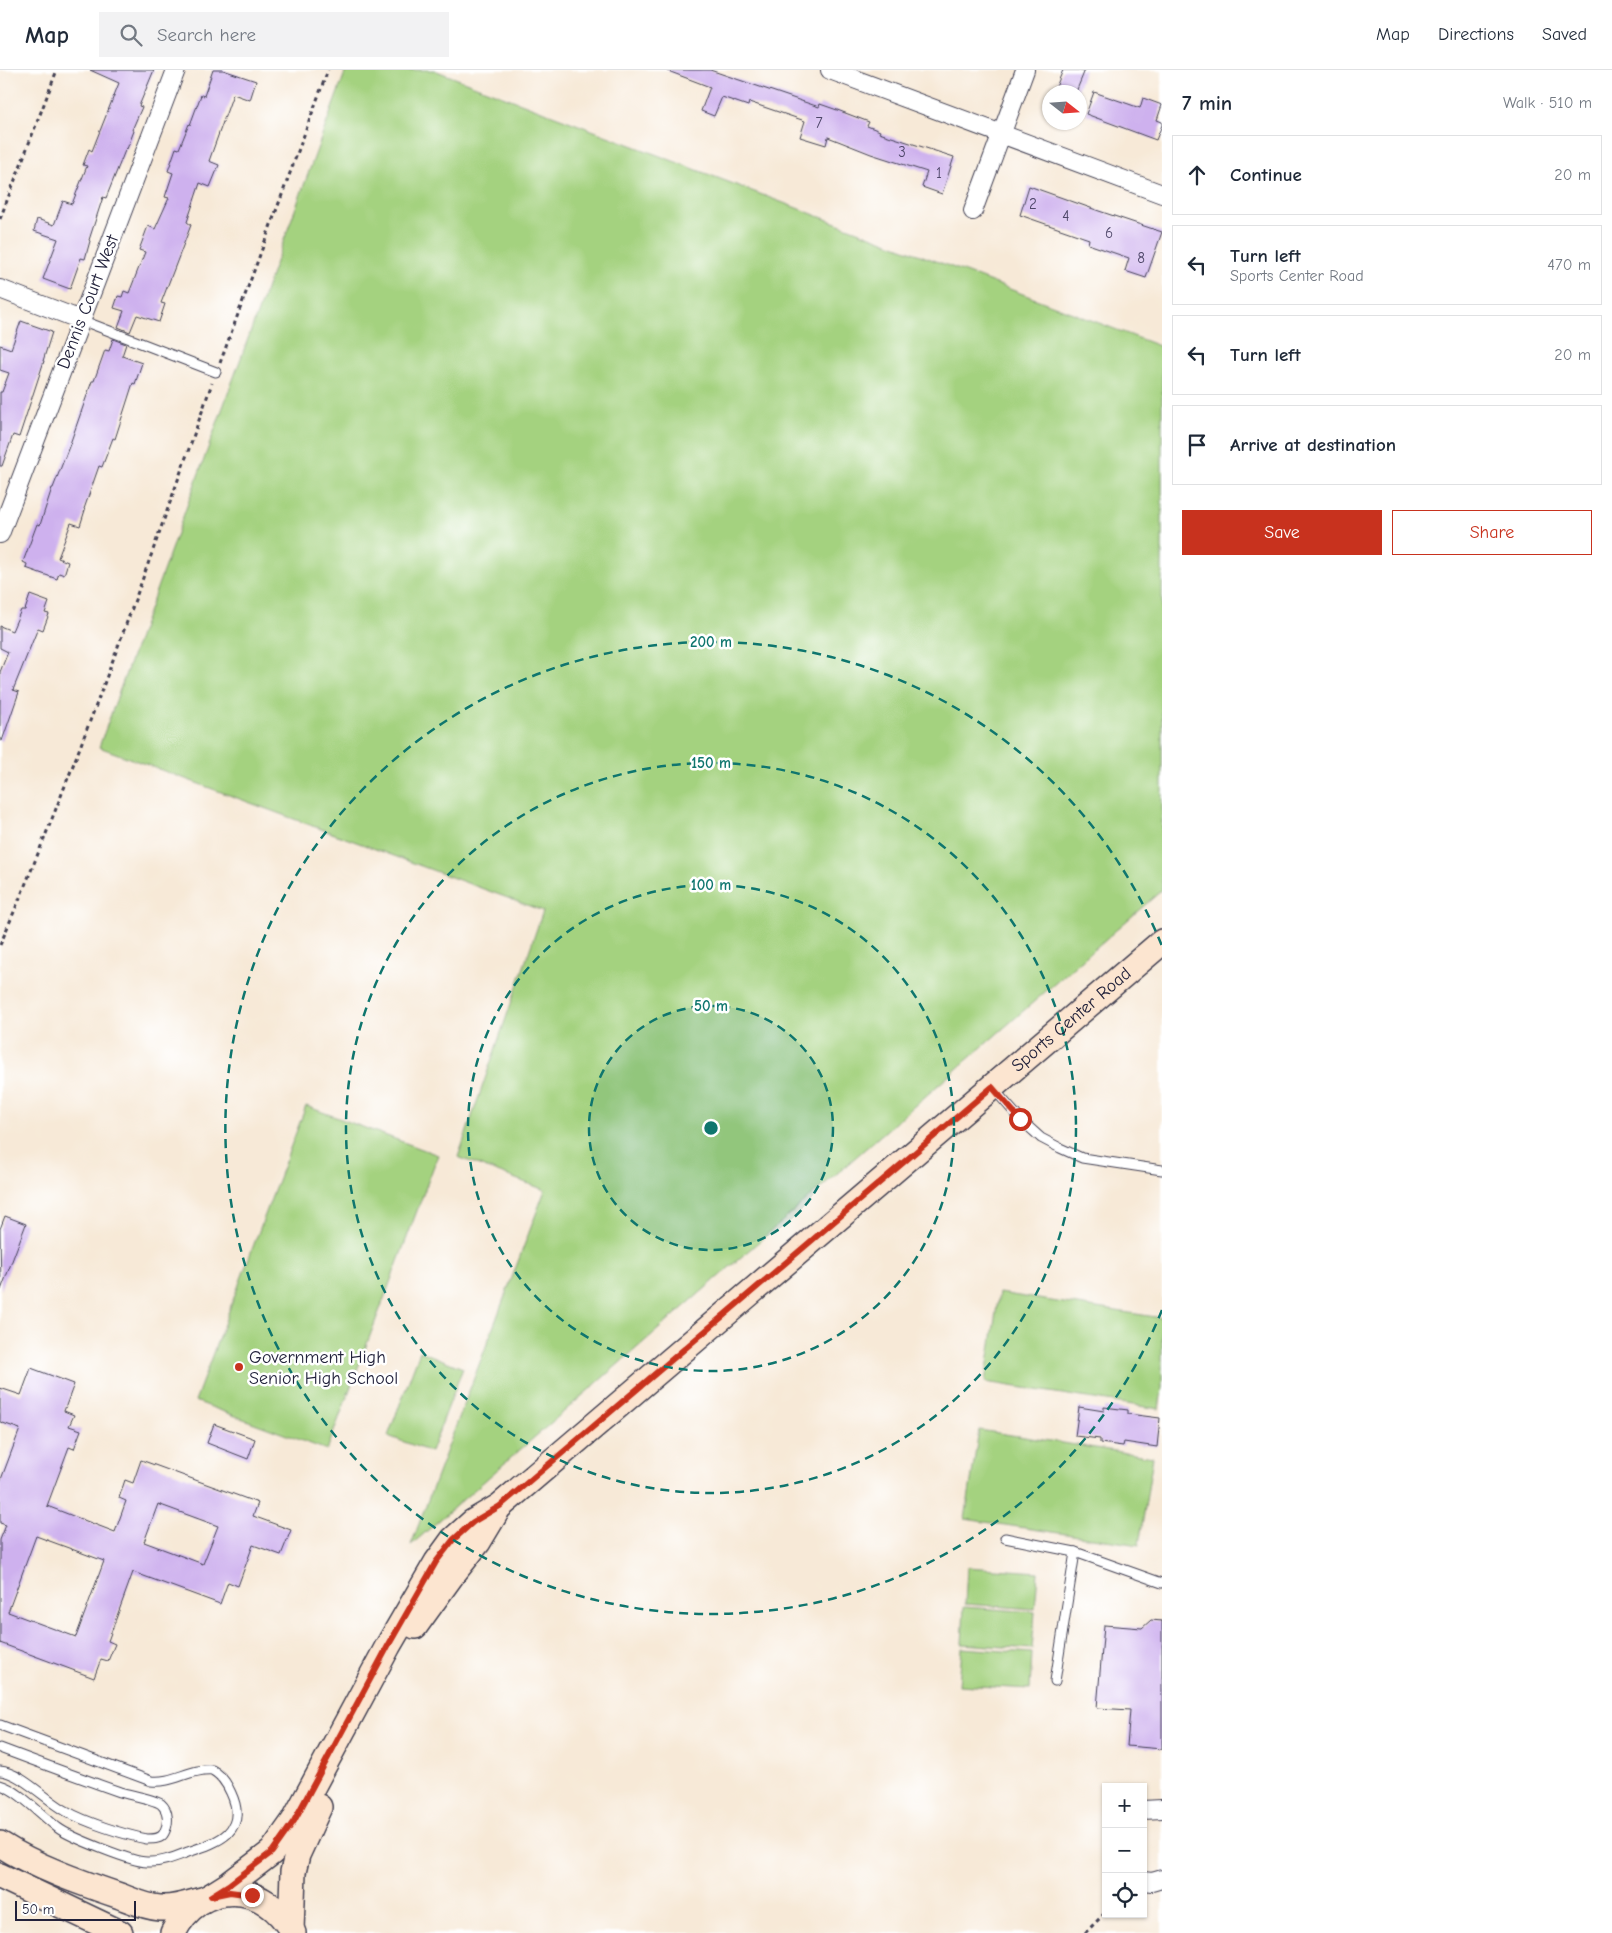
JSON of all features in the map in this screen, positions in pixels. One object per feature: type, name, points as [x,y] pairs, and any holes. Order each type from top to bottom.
[{"type":"main road","name":"Sports Center Road","points":[[173,1933],[184,1914],[263,1859],[280,1842],[294,1821],[388,1646],[436,1562],[453,1540],[473,1522],[500,1506],[1162,942]]},
{"type":"main road","name":"Sports Center Road","points":[[292,1931],[293,1872],[297,1855],[308,1828],[404,1645],[424,1613],[478,1542],[500,1506]]},
{"type":"main road","points":[[0,1844],[14,1853],[76,1880],[159,1908],[173,1908],[230,1892],[241,1893],[264,1900],[282,1915],[292,1931]]},
{"type":"main road","points":[[0,1876],[120,1933]]},
{"type":"street","name":"Dennis Court West","points":[[0,534],[176,70]]},
{"type":"street","points":[[830,70],[1162,194]]},
{"type":"street","points":[[973,211],[1025,70]]},
{"type":"street","points":[[0,289],[81,320]]},
{"type":"street","points":[[1147,1810],[1162,1809]]},
{"type":"street","points":[[1147,1881],[1162,1880]]},
{"type":"lane","points":[[81,320],[216,372]]},
{"type":"lane","points":[[992,1087],[1020,1119],[1042,1138],[1060,1148],[1082,1158],[1162,1170]]},
{"type":"lane","points":[[1005,1538],[1075,1552],[1162,1583]]},
{"type":"lane","points":[[1055,1681],[1075,1552]]},
{"type":"lane","points":[[0,1725],[151,1781],[165,1781],[189,1773],[212,1770],[222,1777],[228,1786],[235,1803],[236,1816],[229,1833],[211,1844],[162,1861],[142,1862],[67,1834],[11,1790],[0,1785]]},
{"type":"lane","points":[[0,1748],[121,1792],[156,1801],[164,1807],[168,1817],[165,1830],[158,1838],[147,1839],[83,1819],[49,1801],[20,1778],[7,1771],[0,1771]]},
{"type":"path","points":[[0,220],[57,70]]},
{"type":"path","points":[[0,945],[40,851],[134,607],[216,372],[328,70]]},
{"type":"path","points":[[1085,1933],[1102,1916]]},
{"type":"green space","points":[[346,70],[434,70],[1162,347],[1162,890],[411,1545],[545,1190],[458,1157],[543,911],[99,747]]},
{"type":"green space","points":[[306,1106],[438,1155],[327,1450],[195,1401]]},
{"type":"green space","points":[[999,1293],[1162,1318],[1162,1389],[1159,1409],[985,1382]]},
{"type":"green space","points":[[420,1351],[463,1368],[431,1452],[388,1436]]},
{"type":"green space","points":[[979,1430],[1153,1457],[1139,1545],[965,1519]]},
{"type":"green space","points":[[967,1567],[1038,1572],[1035,1609],[965,1604]]},
{"type":"green space","points":[[964,1607],[1035,1612],[1032,1649],[962,1644]]},
{"type":"green space","points":[[962,1648],[1032,1653],[1030,1689],[959,1685]]},
{"type":"building","points":[[90,70],[154,70],[139,106],[142,107],[132,130],[134,131],[127,149],[106,198],[103,197],[85,259],[81,258],[70,289],[43,279],[58,239],[34,231],[37,219],[54,225],[63,201],[72,204],[87,166],[83,165],[89,149],[92,151],[119,83]]},
{"type":"building","points":[[213,70],[223,70],[256,81],[250,100],[233,94],[209,161],[219,165],[210,187],[200,183],[187,222],[191,225],[161,303],[165,304],[159,322],[137,315],[130,332],[118,327],[124,311],[114,308],[118,296],[122,297],[124,291],[129,293],[145,252],[139,250],[148,226],[155,229],[169,198],[165,197],[173,173],[168,171],[176,148],[179,149],[190,125],[201,95],[204,96]]},
{"type":"building","points":[[668,70],[710,70],[819,107],[820,104],[840,111],[869,122],[867,126],[880,131],[879,133],[954,157],[942,194],[922,187],[927,172],[871,154],[828,137],[826,145],[800,137],[805,121],[749,102],[748,106],[722,97],[714,116],[701,111],[710,87]]},
{"type":"building","points":[[1063,70],[1085,70],[1079,85],[1057,85]]},
{"type":"building","points":[[1094,92],[1140,108],[1143,98],[1162,105],[1157,120],[1162,122],[1162,125],[1156,140],[1087,114]]},
{"type":"building","points":[[1029,186],[1162,232],[1146,278],[1125,271],[1129,258],[1088,244],[1089,239],[1020,215]]},
{"type":"building","points":[[21,321],[52,332],[19,437],[13,435],[2,466],[0,466],[0,392],[2,392],[9,373],[0,370],[0,345],[11,349]]},
{"type":"building","points":[[113,339],[126,344],[122,356],[142,363],[135,384],[133,383],[115,439],[113,438],[102,467],[99,466],[80,526],[71,523],[58,558],[68,562],[64,575],[59,573],[57,579],[26,568],[27,564],[23,562],[37,524],[40,525],[92,381],[94,381],[105,350],[109,351]]},
{"type":"building","points":[[30,595],[49,602],[45,613],[49,614],[43,630],[38,628],[13,690],[19,692],[2,741],[0,740],[0,672],[8,652],[0,648],[0,626],[12,631],[21,610],[25,610]]},
{"type":"building","points":[[5,1216],[26,1224],[1,1290],[0,1229]]},
{"type":"building","points":[[31,1368],[74,1384],[64,1411],[74,1415],[69,1426],[81,1430],[74,1449],[69,1447],[47,1506],[115,1532],[126,1501],[119,1498],[125,1480],[133,1483],[141,1460],[258,1503],[253,1516],[291,1530],[281,1555],[253,1545],[238,1586],[228,1582],[220,1604],[133,1572],[108,1641],[115,1644],[108,1661],[101,1659],[94,1678],[0,1643],[0,1540],[6,1525],[0,1523],[0,1482],[20,1429],[0,1422],[0,1388],[21,1395]],"holes":[[[158,1504],[218,1526],[203,1564],[144,1542]],[[36,1536],[104,1561],[76,1637],[8,1612]]]},
{"type":"building","points":[[1079,1407],[1104,1411],[1104,1407],[1128,1410],[1128,1414],[1160,1418],[1157,1447],[1124,1442],[1123,1446],[1100,1443],[1100,1439],[1075,1436]]},
{"type":"building","points":[[214,1424],[255,1439],[248,1459],[207,1443]]},
{"type":"building","points":[[1151,1620],[1162,1621],[1162,1749],[1127,1746],[1130,1710],[1097,1708],[1104,1625],[1142,1628]]},
{"type":"place","name":"Government High Senior High School","points":[[239,1367]]},
{"type":"route","points":[[252,1895],[230,1892],[211,1896],[272,1852],[280,1842],[294,1821],[418,1592],[436,1562],[453,1540],[473,1522],[500,1506],[992,1087],[1020,1119]]}]
